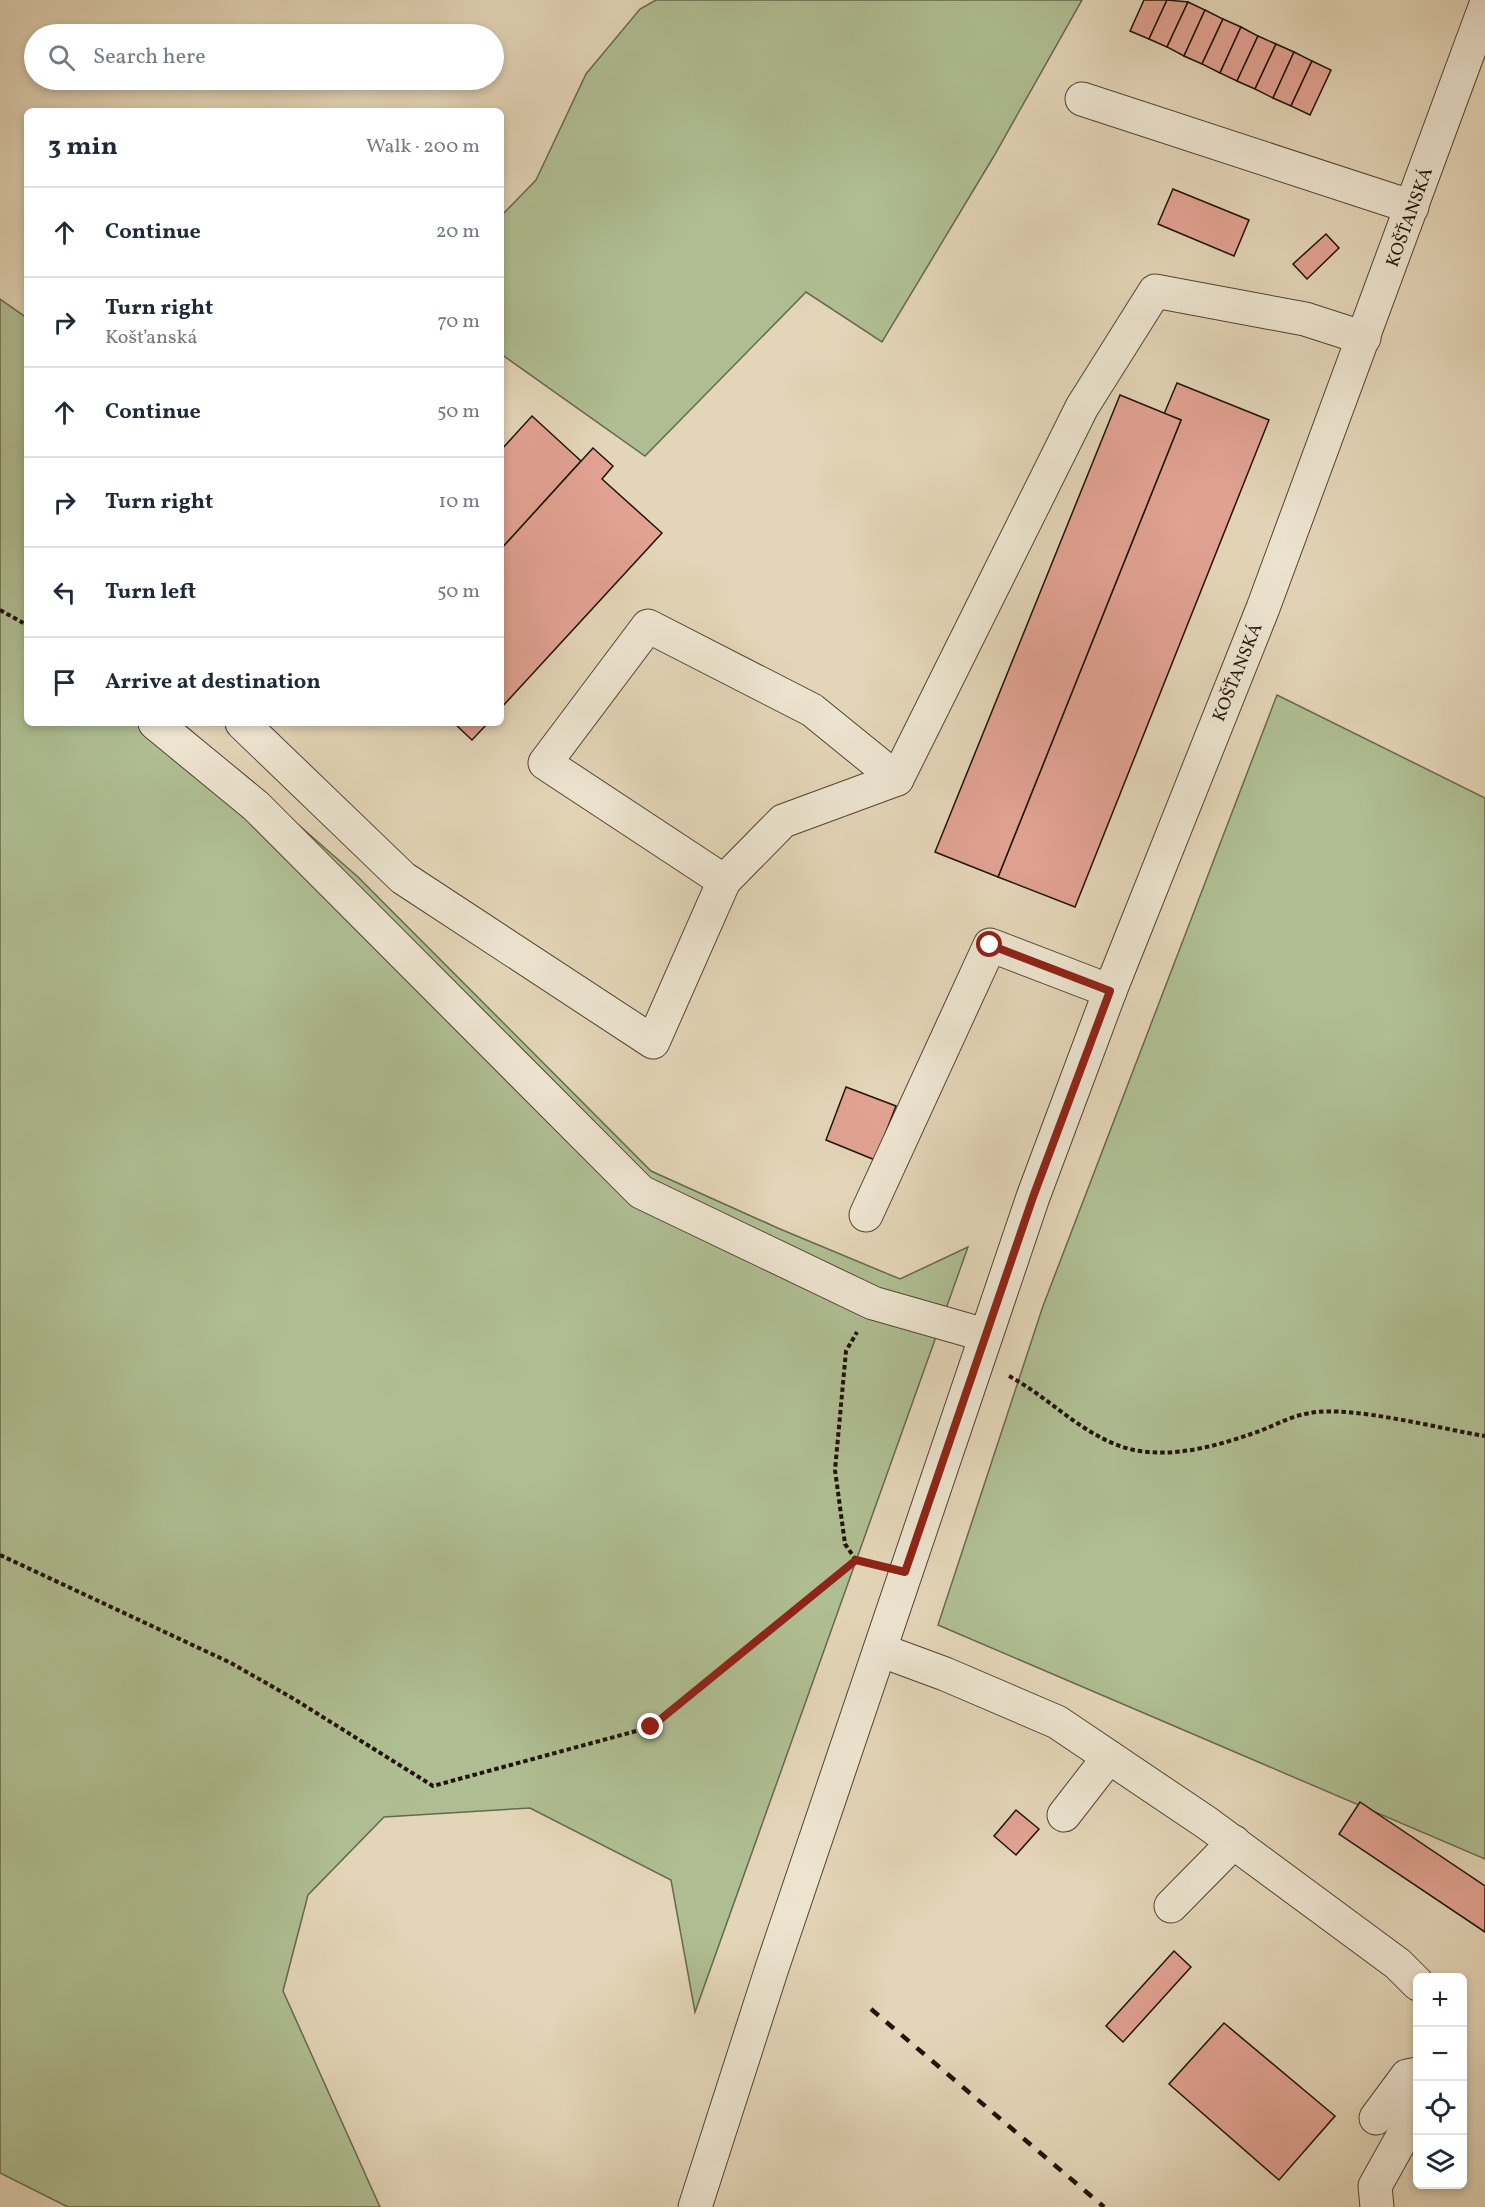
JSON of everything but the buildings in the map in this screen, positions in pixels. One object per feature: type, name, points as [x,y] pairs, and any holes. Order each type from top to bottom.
[{"type":"street","name":"KOŠŤANSKÁ","points":[[695,2207],[772,1968],[1033,1197],[1110,991],[1263,608],[1485,7]]},
{"type":"street","points":[[1082,99],[1412,207]]},
{"type":"street","points":[[245,726],[403,878],[653,1042],[724,881],[783,821],[897,779],[1082,407],[1155,291],[1305,319],[1364,338]]},
{"type":"street","points":[[724,881],[545,764],[648,626],[812,710],[897,779]]},
{"type":"street","points":[[159,726],[256,806],[641,1192],[873,1303],[980,1348]]},
{"type":"street","points":[[866,1215],[990,945],[1110,991]]},
{"type":"street","points":[[880,1650],[945,1674],[1057,1722],[1234,1842],[1398,1964],[1413,1979]]},
{"type":"street","points":[[1064,1815],[1109,1757]]},
{"type":"street","points":[[1171,1906],[1234,1842]]},
{"type":"street","points":[[1376,2118],[1407,2076],[1413,2075]]},
{"type":"street","points":[[1377,2207],[1375,2186],[1413,2118]]},
{"type":"path","points":[[0,610],[24,623]]},
{"type":"path","points":[[873,1303],[846,1351],[835,1470],[845,1544],[856,1560],[905,1572]]},
{"type":"path","points":[[980,1348],[1077,1424],[1102,1439],[1133,1450],[1162,1454],[1185,1451],[1253,1434],[1310,1413],[1319,1412],[1353,1413],[1485,1436]]},
{"type":"path","points":[[0,1555],[231,1663],[294,1699],[433,1786],[651,1727],[856,1560]]},
{"type":"green space","points":[[656,0],[1082,0],[994,156],[882,342],[806,292],[645,456],[504,356],[504,213],[536,180],[586,74],[640,9]]},
{"type":"green space","points":[[0,299],[24,316],[24,726],[185,726],[358,877],[651,1171],[780,1229],[900,1279],[968,1247],[695,2012],[671,1880],[530,1808],[384,1817],[308,1895],[283,1991],[380,2207],[68,2207],[0,2173]]},
{"type":"green space","points":[[1277,695],[1485,798],[1485,1859],[938,1625],[1043,1306]]},
{"type":"railway","points":[[871,2009],[1104,2207]]},
{"type":"route","points":[[651,1727],[856,1560],[905,1572],[1033,1197],[1110,991],[990,945]]}]
